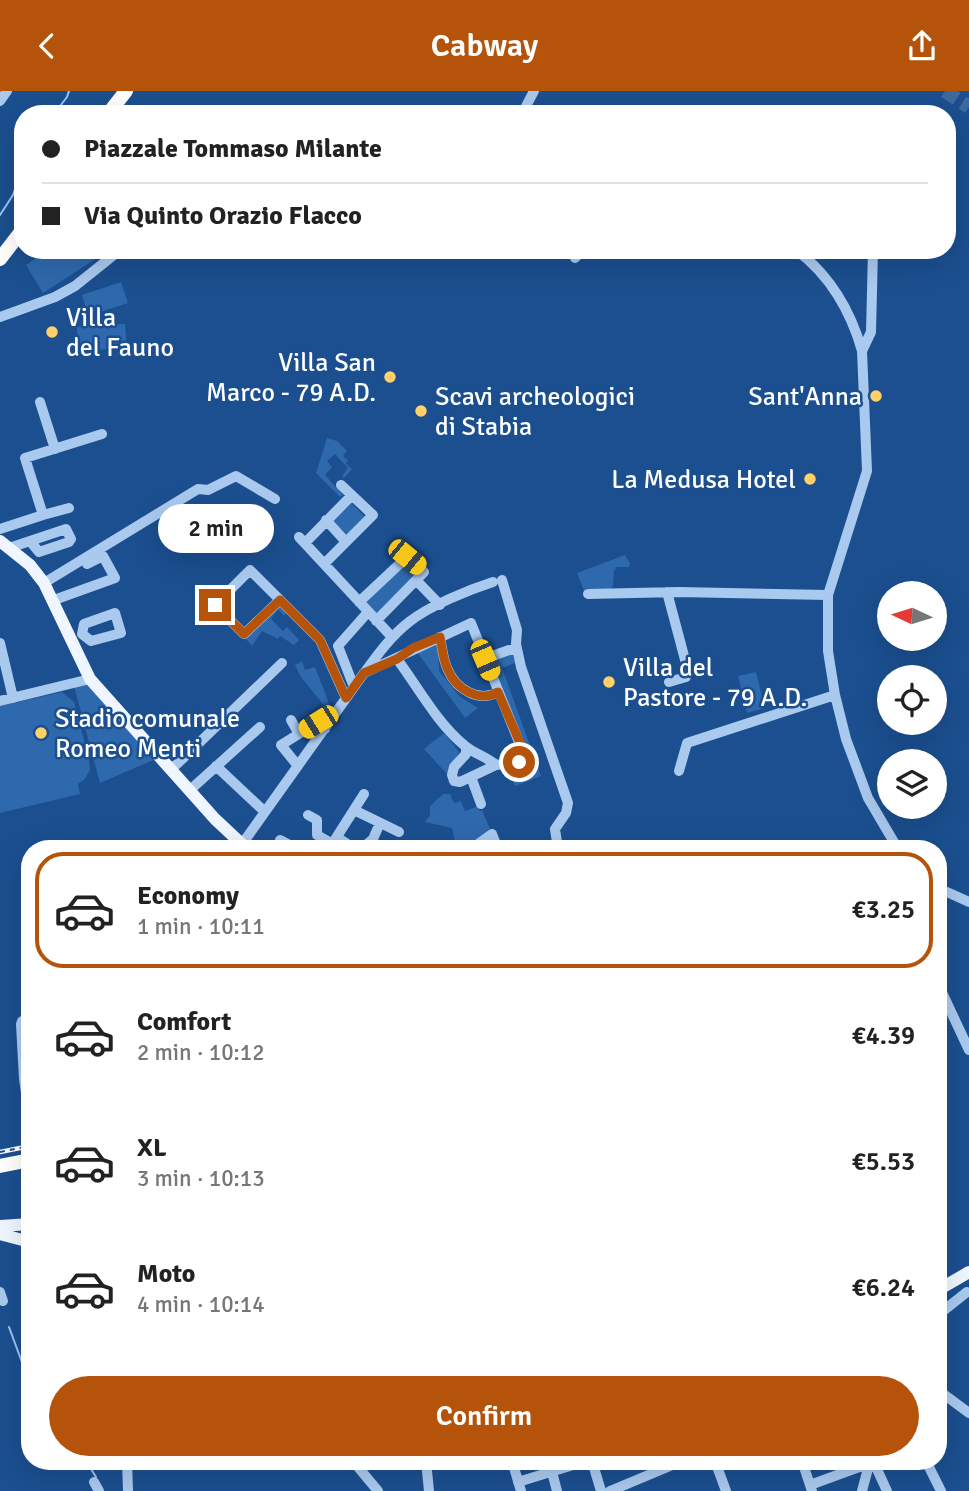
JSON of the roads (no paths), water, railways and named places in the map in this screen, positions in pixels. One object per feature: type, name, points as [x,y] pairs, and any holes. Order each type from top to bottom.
[{"type":"highway","points":[[115,105],[126,91]]},
{"type":"highway","points":[[0,260],[14,241]]},
{"type":"highway","points":[[0,1166],[21,1162]]},
{"type":"main road","points":[[5,544],[30,565],[44,583],[77,636],[90,679],[233,840]]},
{"type":"main road","points":[[0,1226],[21,1235]]},
{"type":"main road","points":[[0,1234],[21,1228]]},
{"type":"main road","points":[[947,1285],[969,1272]]},
{"type":"street","points":[[0,101],[7,91]]},
{"type":"street","points":[[0,317],[55,297],[75,286],[109,259]]},
{"type":"street","points":[[807,259],[834,289],[858,335],[862,351],[867,471],[828,595],[828,651],[846,739],[869,798],[893,840]]},
{"type":"street","points":[[862,351],[871,332],[873,259]]},
{"type":"street","points":[[40,402],[55,449]]},
{"type":"street","points":[[43,515],[25,459],[102,434]]},
{"type":"street","points":[[44,583],[198,489],[208,490],[236,476],[275,499]]},
{"type":"street","points":[[324,564],[373,515],[341,485]]},
{"type":"street","points":[[352,495],[302,540],[392,637]]},
{"type":"street","points":[[0,529],[69,508]]},
{"type":"street","points":[[326,520],[346,542]]},
{"type":"street","points":[[5,544],[30,541]]},
{"type":"street","points":[[54,600],[115,578],[103,557],[70,571]]},
{"type":"street","points":[[359,602],[407,557],[424,572],[376,621]]},
{"type":"street","points":[[280,600],[244,634],[215,605],[250,570],[280,600],[320,640],[346,698]]},
{"type":"street","points":[[416,580],[440,605]]},
{"type":"street","points":[[245,840],[392,637],[410,621],[440,605],[497,581],[517,630],[517,650],[568,803],[566,813],[555,829],[557,840]]},
{"type":"street","points":[[588,594],[667,592],[828,595]]},
{"type":"street","points":[[667,592],[688,671],[686,677],[669,683]]},
{"type":"street","points":[[354,687],[338,646],[368,612]]},
{"type":"street","points":[[364,673],[471,623],[526,757],[519,762],[496,765],[460,782],[454,781],[454,767],[466,754],[466,747]]},
{"type":"street","points":[[440,637],[447,669],[465,691],[485,696],[498,692]]},
{"type":"street","points":[[0,643],[13,698]]},
{"type":"street","points":[[484,659],[509,650],[517,650]]},
{"type":"street","points":[[397,659],[451,733],[466,747],[488,757],[496,765]]},
{"type":"street","points":[[170,768],[282,663]]},
{"type":"street","points":[[0,701],[90,679]]},
{"type":"street","points":[[679,771],[687,743],[835,695]]},
{"type":"street","points":[[291,720],[299,734]]},
{"type":"street","points":[[298,766],[281,745],[318,722],[324,729]]},
{"type":"street","points":[[190,790],[260,727]]},
{"type":"street","points":[[216,767],[265,812]]},
{"type":"street","points":[[471,777],[481,804]]},
{"type":"street","points":[[335,840],[364,794]]},
{"type":"street","points":[[354,810],[399,832]]},
{"type":"street","points":[[308,815],[317,820],[317,835],[326,840]]},
{"type":"street","points":[[372,840],[380,823]]},
{"type":"street","points":[[947,892],[969,902]]},
{"type":"street","points":[[947,1003],[969,1049]]},
{"type":"street","points":[[947,1308],[968,1292],[957,1279]]},
{"type":"street","points":[[947,1397],[969,1413]]},
{"type":"street","points":[[127,1470],[128,1491]]},
{"type":"street","points":[[360,1470],[378,1491]]},
{"type":"street","points":[[427,1470],[429,1491]]},
{"type":"street","points":[[519,1486],[558,1470]]},
{"type":"street","points":[[595,1470],[601,1491]]},
{"type":"street","points":[[610,1491],[652,1470]]},
{"type":"street","points":[[718,1470],[726,1491]]},
{"type":"street","points":[[805,1470],[811,1488],[852,1470]]},
{"type":"street","points":[[862,1491],[868,1470]]},
{"type":"street","points":[[877,1470],[887,1491]]},
{"type":"street","points":[[930,1470],[940,1491]]},
{"type":"street","points":[[552,1472],[557,1491]]},
{"type":"waterway","points":[[61,105],[69,91]]},
{"type":"waterway","points":[[0,215],[14,192]]},
{"type":"waterway","points":[[9,1327],[21,1360]]},
{"type":"waterway","points":[[92,1470],[96,1477]]},
{"type":"tunnel","points":[[945,91],[969,107]]},
{"type":"railway","points":[[0,1152],[21,1148]]},
{"type":"place","name":"Villa del Fauno","points":[[52,332]]},
{"type":"place","name":"Villa San Marco - 79 A.D.","points":[[390,377]]},
{"type":"place","name":"Sant'Anna","points":[[876,396]]},
{"type":"place","name":"Scavi archeologici di Stabia","points":[[421,411]]},
{"type":"place","name":"La Medusa Hotel","points":[[810,479]]},
{"type":"place","name":"Villa del Pastore - 79 A.D.","points":[[609,682]]},
{"type":"place","name":"Stadio comunale Romeo Menti","points":[[41,733]]}]
